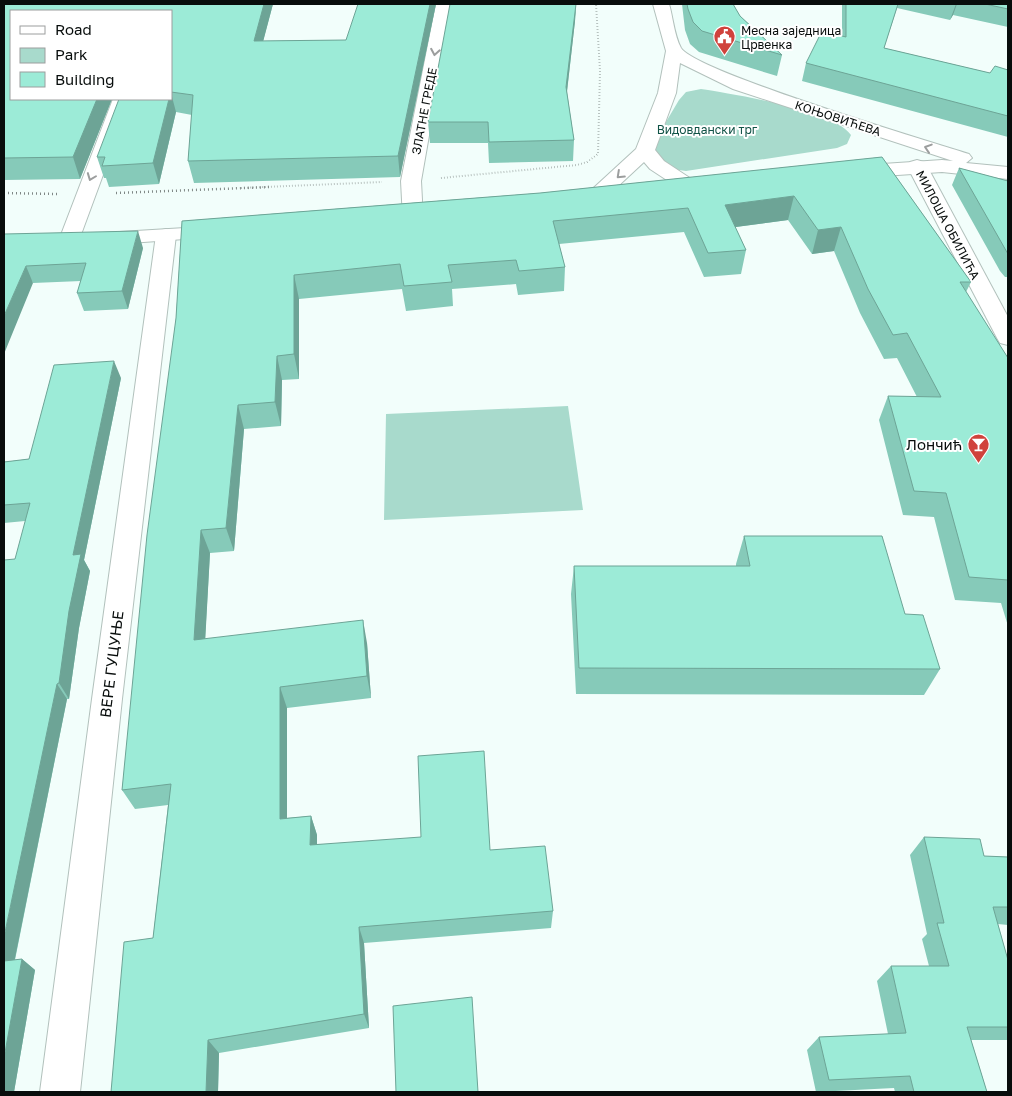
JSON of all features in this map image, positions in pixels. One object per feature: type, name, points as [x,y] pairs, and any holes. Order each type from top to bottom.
[{"type":"street","name":"ЗЛАТНЕ ГРЕДЕ","points":[[414,219],[411,181],[444,4]]},
{"type":"street","points":[[621,196],[586,199],[644,151],[667,93],[674,51],[661,4]]},
{"type":"street","name":"КОЊОВИЋЕВА","points":[[674,51],[693,64],[739,86],[1008,174]]},
{"type":"street","points":[[667,93],[690,83],[739,86]]},
{"type":"street","points":[[69,240],[84,194],[122,100]]},
{"type":"street","points":[[859,172],[881,156],[882,150],[868,129]]},
{"type":"street","name":"МИЛОША ОБИЛИЋА","points":[[868,129],[902,152],[917,166],[1008,338]]},
{"type":"street","points":[[644,151],[657,164],[703,189],[668,192]]},
{"type":"street","name":"КОЊОВИЋЕВА","points":[[832,174],[917,166],[958,166],[1008,174]]},
{"type":"street","points":[[47,240],[166,236],[234,231]]},
{"type":"street","name":"ВЕРЕ ГУЦУЊЕ","points":[[60,1092],[107,699],[166,236]]},
{"type":"path","points":[[4,193],[84,194],[411,181],[577,165],[594,159],[598,154],[600,71],[596,4]]},
{"type":"green space","name":"Видовдански трг","points":[[701,89],[782,104],[805,111],[841,126],[851,135],[847,144],[837,148],[686,171],[672,169],[655,158],[657,137],[679,100],[686,92]]},
{"type":"green space","points":[[568,406],[583,510],[384,520],[386,414]]},
{"type":"building","points":[[4,4],[264,4],[254,41],[346,40],[358,4],[430,4],[398,156],[188,161],[193,95],[172,92],[172,10],[10,10],[10,100],[97,100],[73,157],[4,158]]},
{"type":"building","points":[[450,4],[576,4],[566,87],[574,140],[489,142],[488,122],[428,122]]},
{"type":"building","points":[[687,4],[733,4],[740,16],[782,55],[702,31],[693,22]]},
{"type":"building","points":[[846,4],[898,4],[884,48],[990,73],[995,66],[1008,70],[1008,116],[806,63],[822,31],[846,37]]},
{"type":"building","points":[[985,4],[1008,4],[1008,9]]},
{"type":"building","points":[[119,100],[169,100],[153,163],[102,166],[105,157],[97,157]]},
{"type":"building","points":[[882,157],[971,282],[960,282],[1008,358],[1008,580],[969,577],[946,493],[914,491],[888,396],[941,397],[907,333],[893,335],[868,289],[841,227],[818,230],[794,196],[725,205],[746,250],[708,253],[688,208],[553,221],[565,267],[519,271],[516,260],[448,265],[452,282],[404,286],[400,264],[294,275],[294,354],[277,356],[275,402],[238,405],[226,528],[201,530],[194,640],[363,620],[367,676],[280,687],[280,819],[311,816],[310,845],[421,837],[418,756],[484,751],[490,850],[545,846],[553,911],[359,927],[364,1014],[208,1040],[206,1092],[111,1092],[124,942],[153,938],[171,784],[122,790],[147,535],[176,318],[182,221],[540,193]]},
{"type":"building","points":[[959,168],[1008,181],[1008,254]]},
{"type":"building","points":[[138,231],[122,291],[77,293],[86,263],[26,266],[4,316],[4,234]]},
{"type":"building","points":[[114,361],[73,555],[81,554],[69,611],[59,683],[57,684],[4,937],[4,560],[15,559],[30,503],[4,505],[4,462],[29,459],[54,365]]},
{"type":"building","points":[[744,536],[882,536],[905,614],[923,615],[940,669],[579,668],[574,566],[750,566]]},
{"type":"building","points":[[924,837],[980,839],[984,856],[1008,857],[1008,907],[993,907],[1008,960],[1008,1027],[967,1027],[987,1092],[914,1092],[910,1076],[829,1080],[819,1037],[906,1033],[891,966],[949,966],[937,923],[944,923]]},
{"type":"building","points":[[22,959],[4,1058],[4,961]]},
{"type":"building","points":[[472,997],[478,1092],[396,1092],[393,1006]]},
{"type":"place","name":"Месна заједница Црвенка","points":[[725,56]]},
{"type":"place","name":"Лончић","points":[[978,463]]}]
